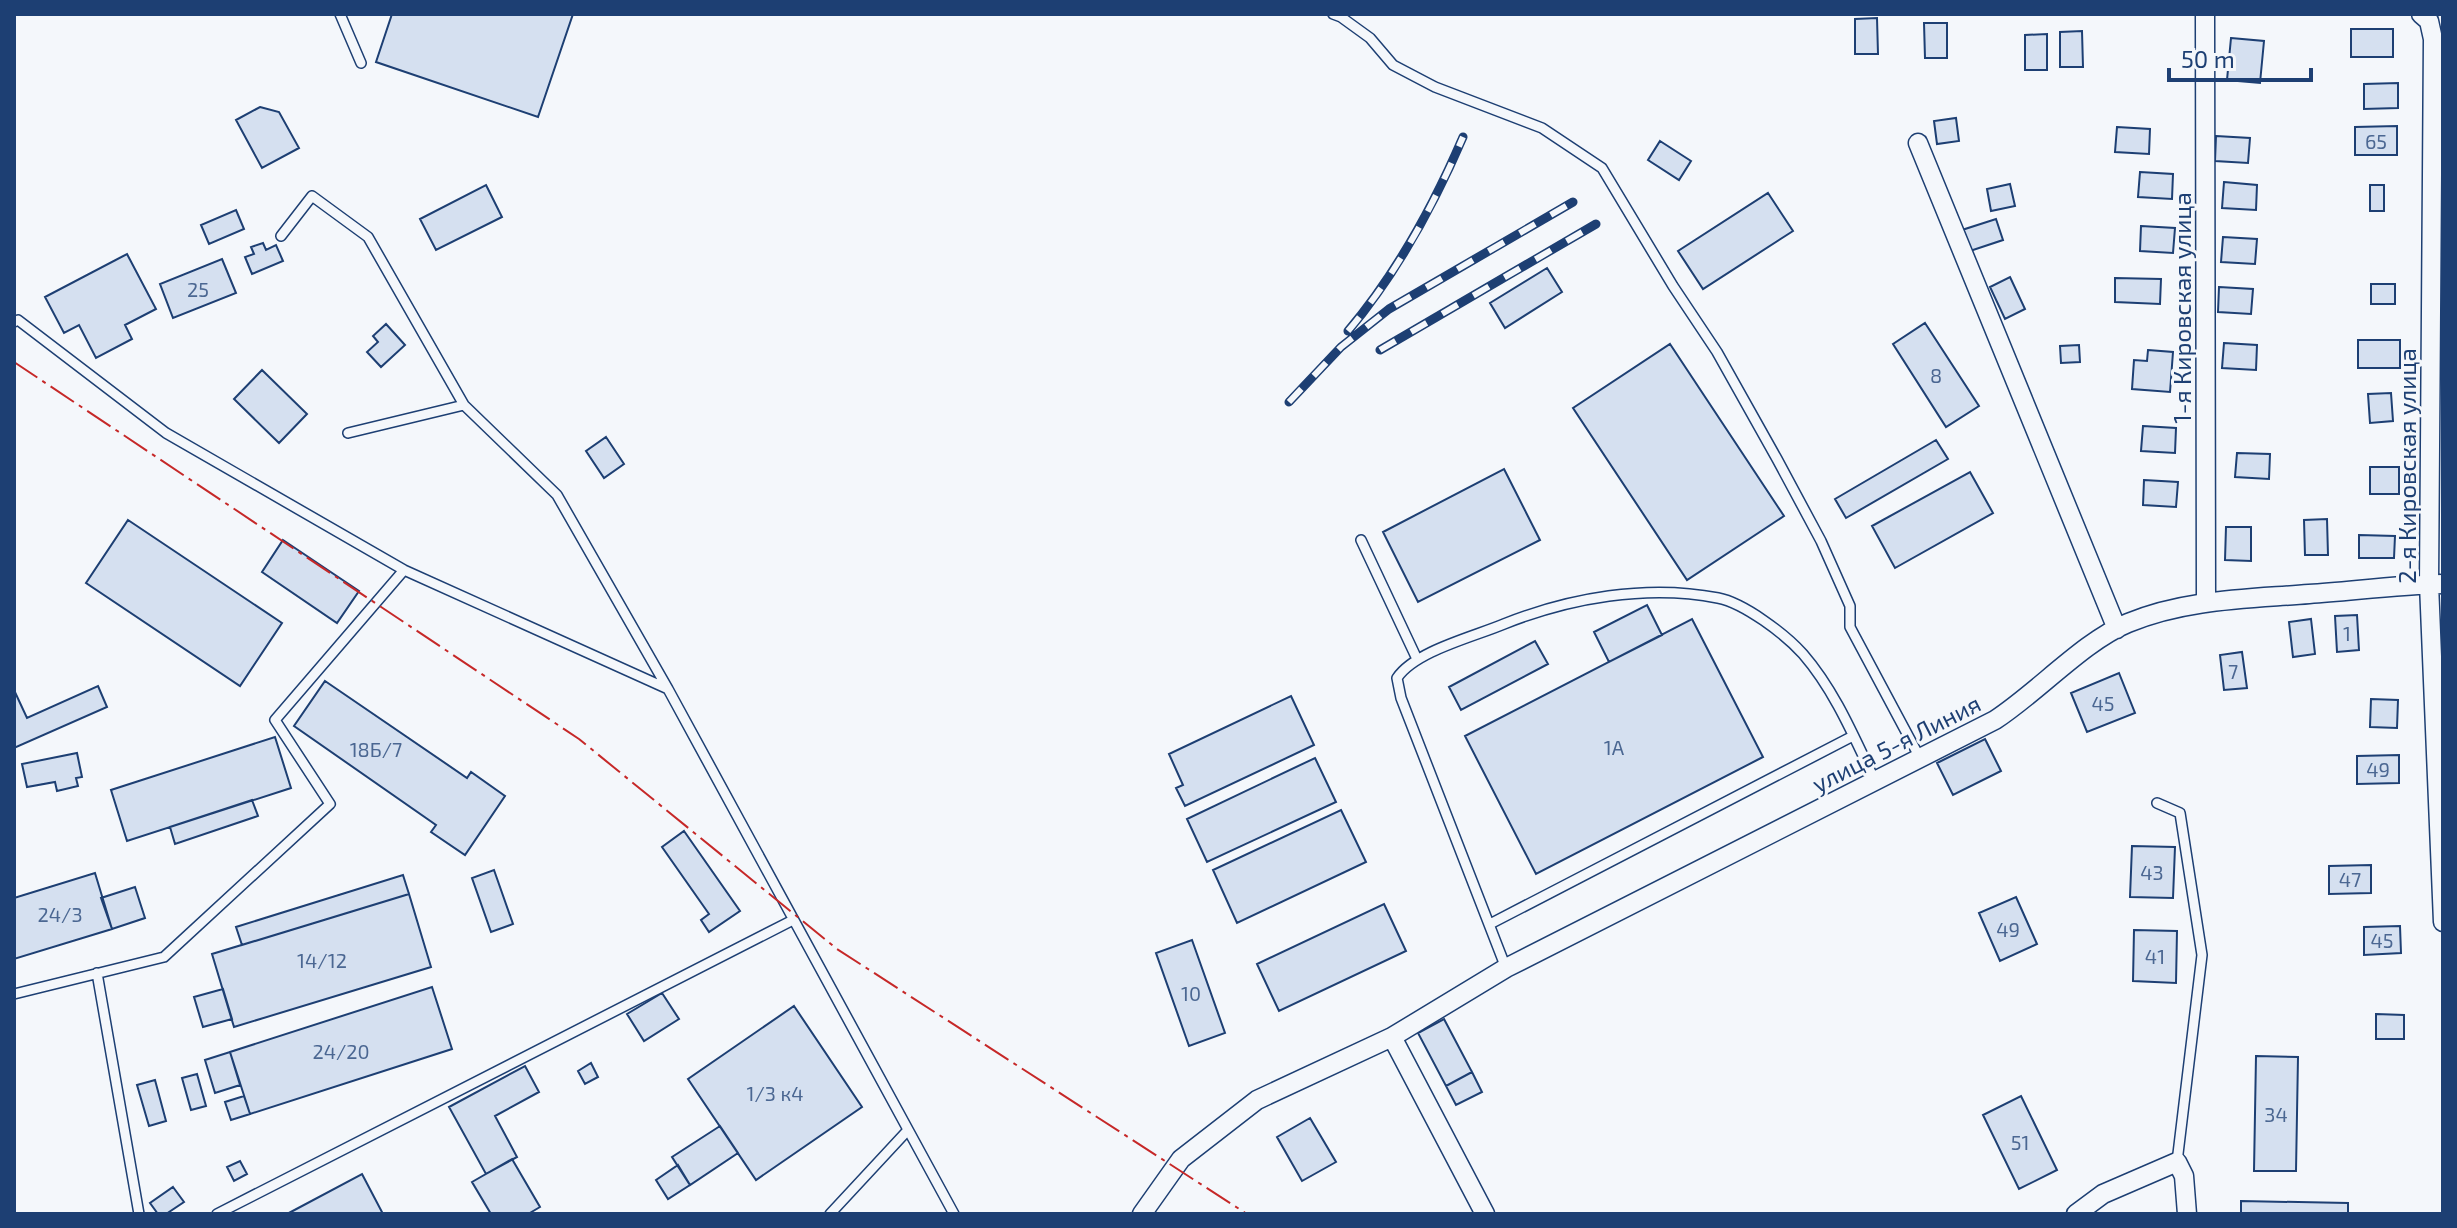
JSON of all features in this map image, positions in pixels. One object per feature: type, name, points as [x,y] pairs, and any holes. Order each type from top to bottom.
[{"type":"street","name":"1-я Кировская улица","points":[[2205,14],[2206,603]]},
{"type":"street","name":"2-я Кировская улица","points":[[2421,14],[2429,21],[2433,39],[2436,584],[2443,922]]},
{"type":"street","points":[[1918,143],[2117,629]]},
{"type":"street","name":"улица 5-я Линия","points":[[1142,1214],[1181,1159],[1257,1100],[1392,1037],[1506,968],[2005,714],[2100,638],[2117,629],[2163,611],[2206,603],[2436,584]]},
{"type":"street","points":[[1392,1037],[1485,1214]]},
{"type":"street","points":[[2076,1214],[2103,1194],[2177,1162],[2184,1176],[2187,1214]]},
{"type":"lane","points":[[340,14],[361,63]]},
{"type":"lane","points":[[1333,14],[1370,38],[1393,65],[1435,87],[1542,128],[1602,168],[1717,352],[1821,541],[1850,606],[1850,627],[1920,758]]},
{"type":"lane","points":[[281,236],[312,196],[368,237],[464,405],[557,495],[668,689],[954,1214]]},
{"type":"lane","points":[[14,322],[18,320],[166,433],[404,570],[668,689]]},
{"type":"lane","points":[[348,433],[464,405]]},
{"type":"lane","points":[[1361,540],[1417,659]]},
{"type":"lane","points":[[14,994],[164,957],[330,804],[275,720],[404,570]]},
{"type":"lane","points":[[1506,968],[1397,686],[1397,678],[1404,668],[1417,659],[1522,617],[1569,603],[1621,595],[1669,594],[1720,598],[1756,616],[1802,653],[1824,682],[1875,781]]},
{"type":"lane","points":[[1490,924],[1853,736]]},
{"type":"lane","points":[[2157,803],[2180,813],[2202,955],[2177,1162]]},
{"type":"lane","points":[[217,1214],[793,920]]},
{"type":"lane","points":[[97,973],[139,1214]]},
{"type":"lane","points":[[830,1214],[908,1130]]},
{"type":"building","points":[[392,14],[573,14],[538,117],[376,62]]},
{"type":"building","points":[[1877,18],[1878,54],[1855,54],[1855,19]]},
{"type":"building","points":[[1924,23],[1947,23],[1947,58],[1925,58]]},
{"type":"building","points":[[2351,29],[2393,29],[2393,57],[2351,57]]},
{"type":"building","points":[[2082,31],[2083,67],[2060,67],[2060,32]]},
{"type":"building","points":[[2047,34],[2047,70],[2025,70],[2025,35]]},
{"type":"building","points":[[2231,38],[2264,41],[2260,83],[2227,80]]},
{"type":"building","points":[[2398,83],[2398,108],[2364,109],[2364,84]]},
{"type":"building","points":[[260,107],[279,112],[299,148],[262,168],[236,120]]},
{"type":"building","points":[[1956,118],[1959,141],[1937,144],[1934,121]]},
{"type":"building","points":[[2397,126],[2397,155],[2355,155],[2355,127]]},
{"type":"building","points":[[2117,127],[2150,129],[2149,154],[2115,152]]},
{"type":"building","points":[[2216,136],[2250,138],[2248,163],[2215,161]]},
{"type":"building","points":[[1660,141],[1691,161],[1679,180],[1648,160]]},
{"type":"building","points":[[2140,172],[2173,174],[2172,199],[2138,197]]},
{"type":"building","points":[[2224,182],[2257,185],[2256,210],[2222,208]]},
{"type":"building","points":[[2010,184],[2015,206],[1991,211],[1987,189]]},
{"type":"building","points":[[486,185],[502,217],[436,250],[420,219]]},
{"type":"building","points":[[2370,185],[2384,185],[2384,211],[2370,211]]},
{"type":"building","points":[[1768,193],[1793,231],[1703,289],[1678,251]]},
{"type":"building","points":[[236,210],[244,229],[209,244],[201,225]]},
{"type":"building","points":[[1996,219],[2003,240],[1970,251],[1962,230]]},
{"type":"building","points":[[2141,226],[2175,228],[2173,253],[2140,251]]},
{"type":"building","points":[[2223,237],[2257,239],[2255,264],[2221,262]]},
{"type":"building","points":[[263,243],[266,250],[276,245],[283,261],[252,274],[245,257],[254,254],[251,247]]},
{"type":"building","points":[[127,254],[156,309],[125,325],[132,339],[96,358],[79,325],[64,333],[45,297]]},
{"type":"building","points":[[222,259],[236,293],[173,318],[160,284]]},
{"type":"building","points":[[1547,268],[1562,292],[1505,328],[1490,303]]},
{"type":"building","points":[[2010,277],[2025,309],[2005,319],[1990,287]]},
{"type":"building","points":[[2115,278],[2161,279],[2160,304],[2115,302]]},
{"type":"building","points":[[2371,284],[2395,284],[2395,304],[2371,304]]},
{"type":"building","points":[[2219,287],[2253,289],[2251,314],[2218,312]]},
{"type":"building","points":[[1925,323],[1979,406],[1946,427],[1893,344]]},
{"type":"building","points":[[386,324],[405,345],[381,367],[367,352],[378,342],[373,336]]},
{"type":"building","points":[[2358,340],[2400,340],[2400,368],[2358,368]]},
{"type":"building","points":[[2224,343],[2257,345],[2256,370],[2222,368]]},
{"type":"building","points":[[1670,344],[1784,516],[1687,580],[1573,408]]},
{"type":"building","points":[[2079,345],[2080,362],[2061,363],[2060,346]]},
{"type":"building","points":[[2148,350],[2173,352],[2170,392],[2132,389],[2134,360],[2147,361]]},
{"type":"building","points":[[262,370],[307,414],[279,443],[234,399]]},
{"type":"building","points":[[2391,393],[2393,421],[2370,423],[2368,394]]},
{"type":"building","points":[[2143,426],[2176,428],[2175,453],[2141,451]]},
{"type":"building","points":[[606,437],[624,464],[604,478],[586,451]]},
{"type":"building","points":[[1936,440],[1948,459],[1846,518],[1835,499]]},
{"type":"building","points":[[2237,453],[2270,454],[2269,479],[2235,477]]},
{"type":"building","points":[[2370,467],[2399,467],[2399,494],[2370,494]]},
{"type":"building","points":[[1504,469],[1540,540],[1418,602],[1383,532]]},
{"type":"building","points":[[1970,472],[1993,513],[1895,568],[1872,526]]},
{"type":"building","points":[[2144,480],[2178,482],[2176,507],[2143,505]]},
{"type":"building","points":[[2327,519],[2328,555],[2305,555],[2304,520]]},
{"type":"building","points":[[128,520],[282,623],[240,686],[86,583]]},
{"type":"building","points":[[2226,527],[2251,527],[2251,561],[2225,560]]},
{"type":"building","points":[[2359,535],[2395,536],[2394,558],[2359,558]]},
{"type":"building","points":[[283,540],[359,591],[337,623],[262,572]]},
{"type":"building","points":[[1647,605],[1662,635],[1609,662],[1594,632]]},
{"type":"building","points":[[2357,615],[2359,650],[2337,652],[2335,616]]},
{"type":"building","points":[[1692,619],[1763,757],[1536,874],[1465,736]]},
{"type":"building","points":[[2311,619],[2315,654],[2293,657],[2289,622]]},
{"type":"building","points":[[1535,641],[1548,664],[1461,710],[1449,687]]},
{"type":"building","points":[[2242,652],[2247,688],[2224,690],[2220,655]]},
{"type":"building","points":[[2119,673],[2135,713],[2087,732],[2071,693]]},
{"type":"building","points":[[325,681],[467,778],[471,772],[505,796],[465,855],[431,832],[436,825],[294,726]]},
{"type":"building","points":[[98,686],[107,707],[14,748],[14,690],[27,718]]},
{"type":"building","points":[[1291,696],[1314,745],[1185,806],[1176,788],[1183,785],[1169,754]]},
{"type":"building","points":[[2371,699],[2398,700],[2397,728],[2370,727]]},
{"type":"building","points":[[275,737],[291,788],[127,841],[111,790]]},
{"type":"building","points":[[1985,739],[2001,771],[1953,795],[1937,763]]},
{"type":"building","points":[[77,753],[82,777],[76,778],[78,786],[57,791],[55,782],[27,787],[22,764]]},
{"type":"building","points":[[2399,755],[2399,783],[2357,784],[2357,756]]},
{"type":"building","points":[[1315,758],[1336,802],[1207,862],[1187,819]]},
{"type":"building","points":[[252,800],[258,816],[175,844],[170,827]]},
{"type":"building","points":[[1341,810],[1366,862],[1237,923],[1213,870]]},
{"type":"building","points":[[684,831],[740,911],[709,932],[701,920],[709,914],[662,847]]},
{"type":"building","points":[[2132,846],[2175,847],[2173,898],[2130,897]]},
{"type":"building","points":[[2371,865],[2371,893],[2329,894],[2329,866]]},
{"type":"building","points":[[494,870],[513,924],[491,932],[472,878]]},
{"type":"building","points":[[95,873],[112,929],[14,959],[14,898]]},
{"type":"building","points":[[403,875],[409,894],[242,945],[236,927]]},
{"type":"building","points":[[135,887],[145,918],[112,929],[101,898]]},
{"type":"building","points":[[409,894],[431,967],[234,1027],[212,954]]},
{"type":"building","points":[[2016,897],[2037,944],[2000,961],[1979,913]]},
{"type":"building","points":[[1384,904],[1406,951],[1279,1011],[1257,964]]},
{"type":"building","points":[[2400,926],[2401,953],[2364,955],[2364,927]]},
{"type":"building","points":[[2134,930],[2177,931],[2176,983],[2133,981]]},
{"type":"building","points":[[1192,940],[1225,1033],[1189,1046],[1156,953]]},
{"type":"building","points":[[432,987],[452,1049],[250,1114],[230,1052]]},
{"type":"building","points":[[223,989],[232,1019],[203,1027],[194,997]]},
{"type":"building","points":[[662,993],[679,1019],[644,1041],[627,1014]]},
{"type":"building","points":[[794,1006],[862,1107],[756,1180],[688,1079]]},
{"type":"building","points":[[2376,1014],[2404,1015],[2404,1039],[2376,1039]]},
{"type":"building","points":[[1444,1019],[1472,1072],[1446,1086],[1418,1033]]},
{"type":"building","points":[[230,1052],[240,1085],[215,1093],[205,1060]]},
{"type":"building","points":[[2256,1056],[2298,1057],[2296,1171],[2254,1171]]},
{"type":"building","points":[[591,1063],[598,1077],[585,1084],[578,1071]]},
{"type":"building","points":[[525,1066],[539,1092],[495,1116],[517,1157],[486,1174],[449,1107]]},
{"type":"building","points":[[1472,1072],[1482,1092],[1456,1105],[1446,1086]]},
{"type":"building","points":[[197,1074],[206,1106],[191,1110],[182,1078]]},
{"type":"building","points":[[155,1080],[166,1121],[149,1126],[137,1085]]},
{"type":"building","points":[[244,1096],[250,1114],[231,1120],[225,1102]]},
{"type":"building","points":[[2021,1096],[2057,1170],[2019,1189],[1983,1115]]},
{"type":"building","points":[[1310,1118],[1336,1162],[1302,1181],[1277,1137]]},
{"type":"building","points":[[720,1126],[738,1153],[690,1185],[672,1157]]},
{"type":"building","points":[[512,1159],[540,1207],[528,1214],[491,1214],[472,1182]]},
{"type":"building","points":[[240,1161],[247,1174],[234,1181],[227,1167]]},
{"type":"building","points":[[678,1165],[690,1185],[668,1199],[656,1180]]},
{"type":"building","points":[[362,1174],[383,1214],[287,1214]]},
{"type":"building","points":[[173,1187],[184,1202],[166,1214],[158,1214],[150,1203]]},
{"type":"building","points":[[2241,1201],[2348,1203],[2348,1214],[2241,1214]]},
{"type":"railway","points":[[1348,331],[1413,238],[1463,137]]},
{"type":"railway","points":[[1289,402],[1341,347],[1389,309],[1573,202]]},
{"type":"railway","points":[[1380,350],[1596,224]]},
{"type":"power","points":[[14,362],[579,739],[837,949],[1247,1214]]}]
